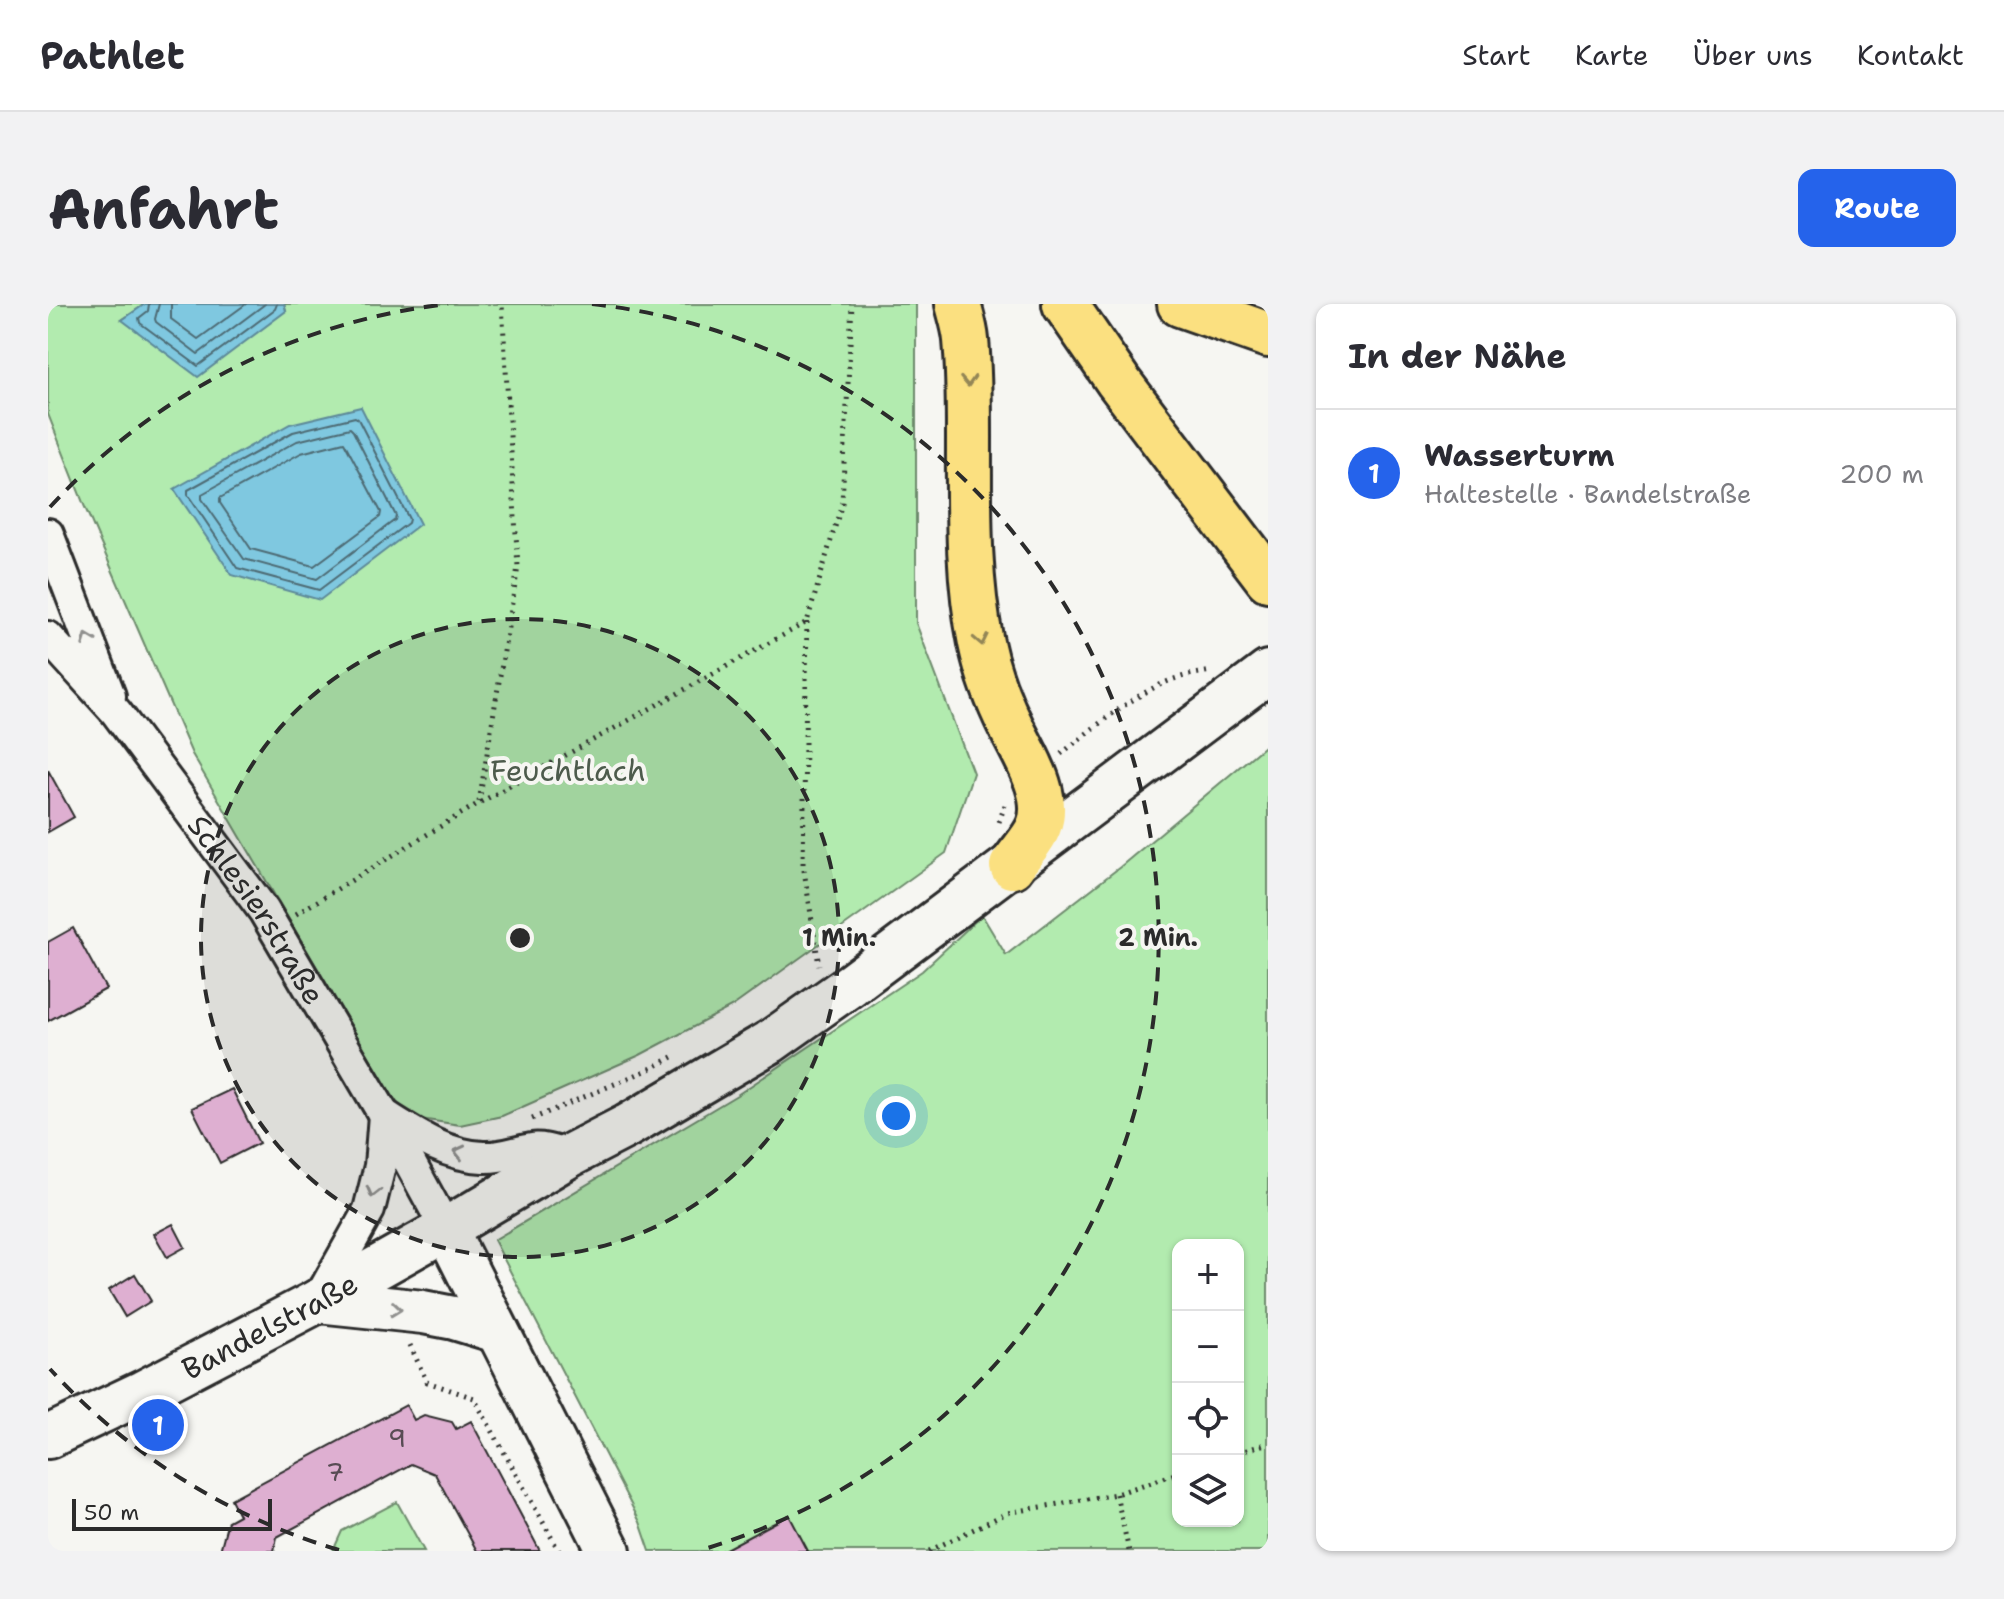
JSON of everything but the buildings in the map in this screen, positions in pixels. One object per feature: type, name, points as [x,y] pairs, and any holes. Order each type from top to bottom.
[{"type":"main road","points":[[958,304],[966,338],[969,531],[975,607],[982,647],[1000,700],[1030,762],[1043,802],[1039,826],[1012,866]]},
{"type":"main road","points":[[1065,304],[1118,381],[1268,579]]},
{"type":"main road","points":[[1180,304],[1268,335]]},
{"type":"main road","name":"Bandelstraße","points":[[48,1437],[143,1392],[318,1301],[770,1042],[1012,866],[1267,673]]},
{"type":"main road","points":[[446,1229],[609,1551]]},
{"type":"main road","points":[[318,1301],[423,1312],[497,1331]]},
{"type":"street","name":"Schlesierstraße","points":[[48,534],[116,712]]},
{"type":"street","name":"Schlesierstraße","points":[[48,637],[116,712],[274,927],[384,1115],[446,1229]]},
{"type":"street","name":"Schlesierstraße","points":[[384,1115],[428,1143],[456,1153],[482,1157],[507,1156],[535,1148],[569,1156]]},
{"type":"street","points":[[318,1301],[369,1210],[380,1166],[384,1115]]},
{"type":"path","points":[[479,803],[518,567],[502,304]]},
{"type":"path","points":[[810,972],[819,965],[803,864],[807,622],[842,503],[852,304]]},
{"type":"path","points":[[274,927],[479,803],[807,622]]},
{"type":"path","points":[[998,825],[1009,794],[1103,721],[1152,689],[1179,677],[1224,669]]},
{"type":"path","points":[[604,1089],[682,1052]]},
{"type":"path","points":[[406,1337],[427,1382],[474,1398],[559,1551]]},
{"type":"path","points":[[1244,1451],[1268,1443]]},
{"type":"path","points":[[929,1551],[1007,1513],[1116,1494],[1172,1475]]},
{"type":"path","points":[[1116,1494],[1129,1551]]},
{"type":"green space","name":"Feuchtlach","points":[[48,304],[145,304],[123,319],[286,311],[284,304],[916,304],[916,623],[973,773],[946,853],[733,1006],[640,1055],[502,1116],[460,1125],[407,1117],[192,754],[48,414]]},
{"type":"green space","points":[[1268,743],[1268,1551],[650,1551],[640,1522],[494,1240],[737,1095],[922,971],[982,915],[1006,955],[1120,867]]},
{"type":"green space","points":[[397,1502],[424,1551],[333,1551],[342,1531]]},
{"type":"water","points":[[145,304],[284,304],[286,311],[198,377],[122,320]]},
{"type":"water","points":[[361,407],[420,524],[320,600],[232,575],[174,489],[290,424]]},
{"type":"place","name":"Wasserturm","points":[[158,1425]]}]
